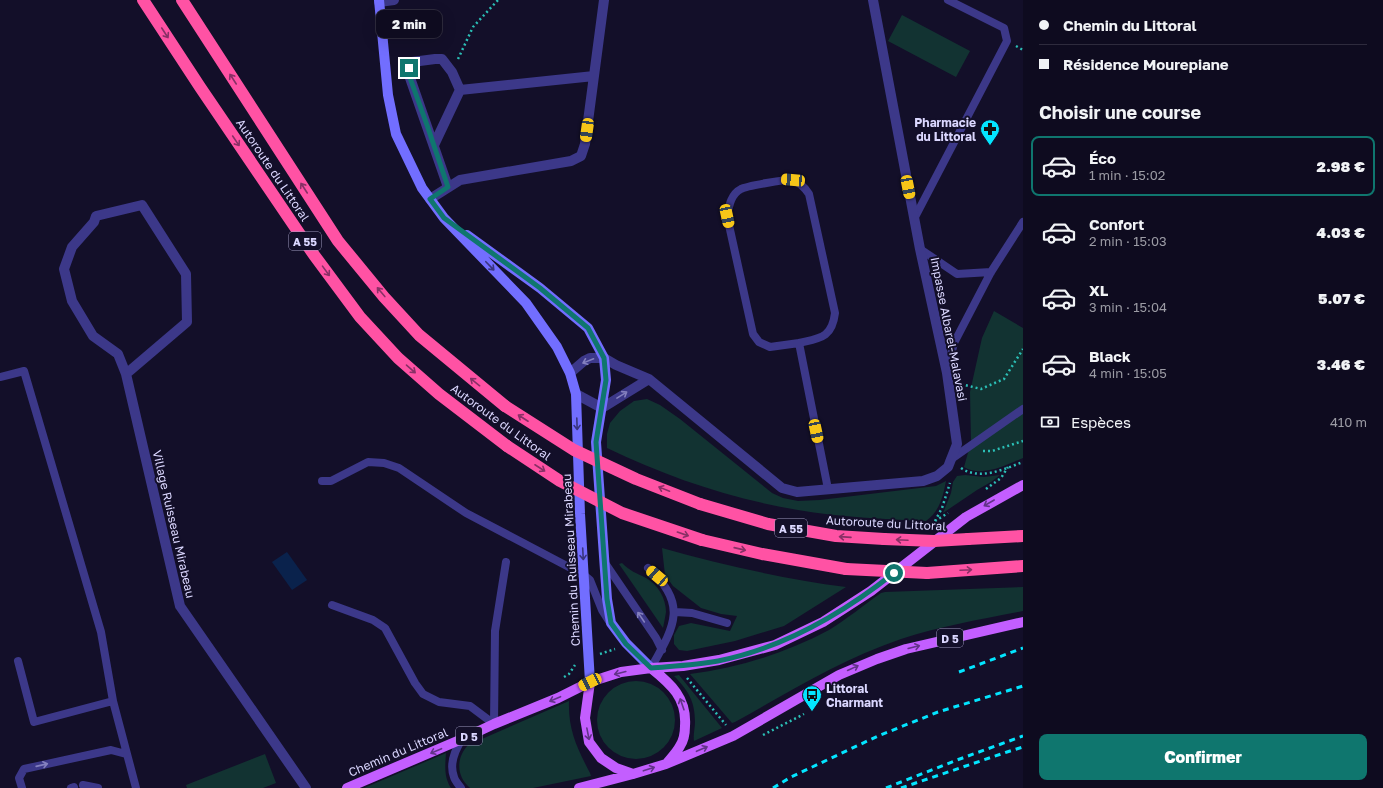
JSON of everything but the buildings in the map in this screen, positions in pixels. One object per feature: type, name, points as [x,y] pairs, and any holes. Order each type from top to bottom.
[{"type":"highway","name":"Autoroute du Littoral","points":[[143,0],[270,190],[360,317],[398,358],[439,394],[507,446],[560,481],[622,513],[702,540],[762,554],[846,569],[927,572],[1023,566]]},
{"type":"highway","name":"Autoroute du Littoral","points":[[182,0],[338,241],[384,297],[419,335],[505,406],[574,450],[636,479],[700,504],[768,524],[836,536],[884,539],[934,541],[1023,536]]},
{"type":"main road","points":[[633,774],[616,768],[601,758],[589,742],[585,718],[590,682],[621,672],[683,666],[719,660],[775,645],[823,622],[871,591],[966,517],[1023,485]]},
{"type":"main road","name":"D 5","points":[[666,764],[733,736],[806,693],[858,666],[906,649],[1023,622]]},
{"type":"main road","points":[[579,788],[666,764],[681,746],[685,734],[686,718],[684,704],[679,695],[664,678],[651,668]]},
{"type":"main road","name":"Chemin du Littoral","points":[[347,788],[558,698],[590,682]]},
{"type":"street","points":[[379,1],[394,0]]},
{"type":"street","points":[[430,199],[460,180],[571,161],[581,156],[585,144],[604,0]]},
{"type":"street","name":"Impasse Albarel-Malavasi","points":[[604,358],[616,365],[649,379],[782,488],[798,492],[924,481],[937,476],[948,467],[957,444],[947,373],[914,219],[873,0]]},
{"type":"street","name":"Chemin du Ruisseau Mirabeau","points":[[379,1],[388,95],[396,134],[422,188],[444,218],[526,303],[557,347],[570,373],[576,394],[590,682]]},
{"type":"street","points":[[434,145],[460,90],[452,72],[442,59],[412,62],[409,68],[409,75],[448,187]]},
{"type":"street","points":[[460,90],[594,76]]},
{"type":"street","name":"Village Ruisseau Mirabeau","points":[[126,374],[187,322],[186,274],[142,205],[96,216],[94,222],[72,247],[64,269],[72,301],[93,336],[118,354],[126,374],[180,606],[306,788]]},
{"type":"street","name":"Chemin du Ruisseau Mirabeau","points":[[444,218],[540,288],[588,328],[604,358],[606,380],[596,442],[607,599],[611,623],[626,644],[651,668]]},
{"type":"street","points":[[570,373],[590,358],[604,358]]},
{"type":"street","points":[[576,394],[602,408],[649,379]]},
{"type":"lane","points":[[914,219],[1007,41],[1004,28],[948,0]]},
{"type":"lane","points":[[784,180],[793,180],[804,187],[809,194],[835,313],[834,322],[830,330],[822,338],[799,343],[770,347],[759,342],[753,334],[727,216],[734,195],[741,188],[784,180]]},
{"type":"lane","points":[[947,373],[954,343],[991,272],[1023,222]]},
{"type":"lane","points":[[920,249],[957,274],[991,272]]},
{"type":"lane","points":[[799,343],[828,490]]},
{"type":"lane","points":[[0,377],[24,371],[101,632],[113,701],[136,788]]},
{"type":"lane","points":[[950,460],[1023,409]]},
{"type":"lane","points":[[322,481],[331,481],[368,462],[384,463],[400,468],[466,513],[584,575],[590,580],[602,610],[611,623]]},
{"type":"lane","points":[[494,724],[495,631],[506,562]]},
{"type":"lane","points":[[605,563],[656,638],[662,650]]},
{"type":"lane","points":[[648,568],[665,586],[672,598],[675,612],[662,650],[651,668]]},
{"type":"lane","points":[[332,605],[373,620],[385,628],[415,683],[423,694],[439,702],[470,706],[494,724]]},
{"type":"lane","points":[[675,612],[692,613],[727,623]]},
{"type":"lane","points":[[18,661],[34,722],[113,701]]},
{"type":"lane","points":[[461,788],[454,776],[452,762],[455,750],[462,739]]},
{"type":"lane","points":[[22,788],[19,778],[24,769],[111,750],[126,754]]},
{"type":"lane","points":[[83,785],[98,788]]},
{"type":"path","points":[[452,72],[473,27],[498,0]]},
{"type":"path","points":[[971,387],[981,389],[1004,379],[1023,348]]},
{"type":"path","points":[[970,447],[980,452],[992,451],[1023,441]]},
{"type":"path","points":[[956,472],[960,467],[967,472],[989,474],[1023,462]]},
{"type":"path","points":[[935,521],[942,508],[951,480]]},
{"type":"path","points":[[596,655],[617,648]]},
{"type":"path","points":[[564,678],[575,666],[577,659]]},
{"type":"path","points":[[684,674],[728,727]]},
{"type":"green space","points":[[902,15],[970,51],[956,77],[888,41]]},
{"type":"green space","points":[[994,311],[1023,328],[1023,458],[1002,467],[986,471],[978,471],[964,467],[971,442],[970,392],[982,338]]},
{"type":"green space","points":[[647,399],[660,405],[680,419],[772,493],[783,498],[798,501],[820,500],[936,486],[946,481],[942,498],[935,513],[926,521],[846,516],[798,510],[749,500],[700,486],[630,459],[607,448],[607,434],[610,423],[620,411],[634,401]]},
{"type":"green space","points":[[965,475],[984,477],[1000,475],[943,513],[951,493],[953,482],[957,476]]},
{"type":"green space","points":[[662,548],[754,571],[846,587],[784,626],[735,641],[687,651],[679,650],[674,644],[674,635],[679,626],[691,623],[730,631],[737,616],[721,614],[701,608],[673,586],[665,575]]},
{"type":"green space","points":[[622,563],[646,578],[658,588],[666,607],[663,628],[619,564]]},
{"type":"green space","points":[[1023,587],[1023,611],[931,630],[879,647],[837,666],[732,723],[690,674],[744,664],[796,646],[829,630],[881,593]]},
{"type":"green space","points":[[679,675],[722,728],[694,741],[694,708],[687,691],[674,676]]},
{"type":"green space","points":[[636,681],[651,684],[663,693],[672,705],[675,720],[672,735],[663,747],[651,756],[636,759],[621,756],[609,747],[600,735],[597,720],[600,705],[609,693],[621,684]]},
{"type":"green space","points":[[569,701],[570,721],[574,738],[591,776],[533,788],[470,788],[465,783],[459,767],[461,756],[468,745]]},
{"type":"green space","points":[[446,753],[446,776],[451,788],[364,788]]},
{"type":"green space","points":[[265,754],[276,783],[263,788],[187,788],[186,785]]},
{"type":"water","points":[[287,552],[307,580],[292,590],[272,562]]},
{"type":"railway","points":[[959,672],[1023,648]]},
{"type":"railway","points":[[773,788],[791,777],[878,736],[938,712],[1023,686]]},
{"type":"railway","points":[[886,788],[1023,736]]},
{"type":"railway","points":[[901,788],[1023,747]]},
{"type":"place","name":"Pharmacie du Littoral","points":[[990,146]]},
{"type":"place","name":"Littoral Charmant","points":[[812,712]]},
{"type":"route","points":[[409,68],[409,75],[448,187],[430,199],[444,218],[540,288],[588,328],[604,358],[606,380],[596,442],[607,599],[611,623],[626,644],[651,668],[683,666],[746,654],[775,645],[823,622],[871,591],[894,573]]}]
